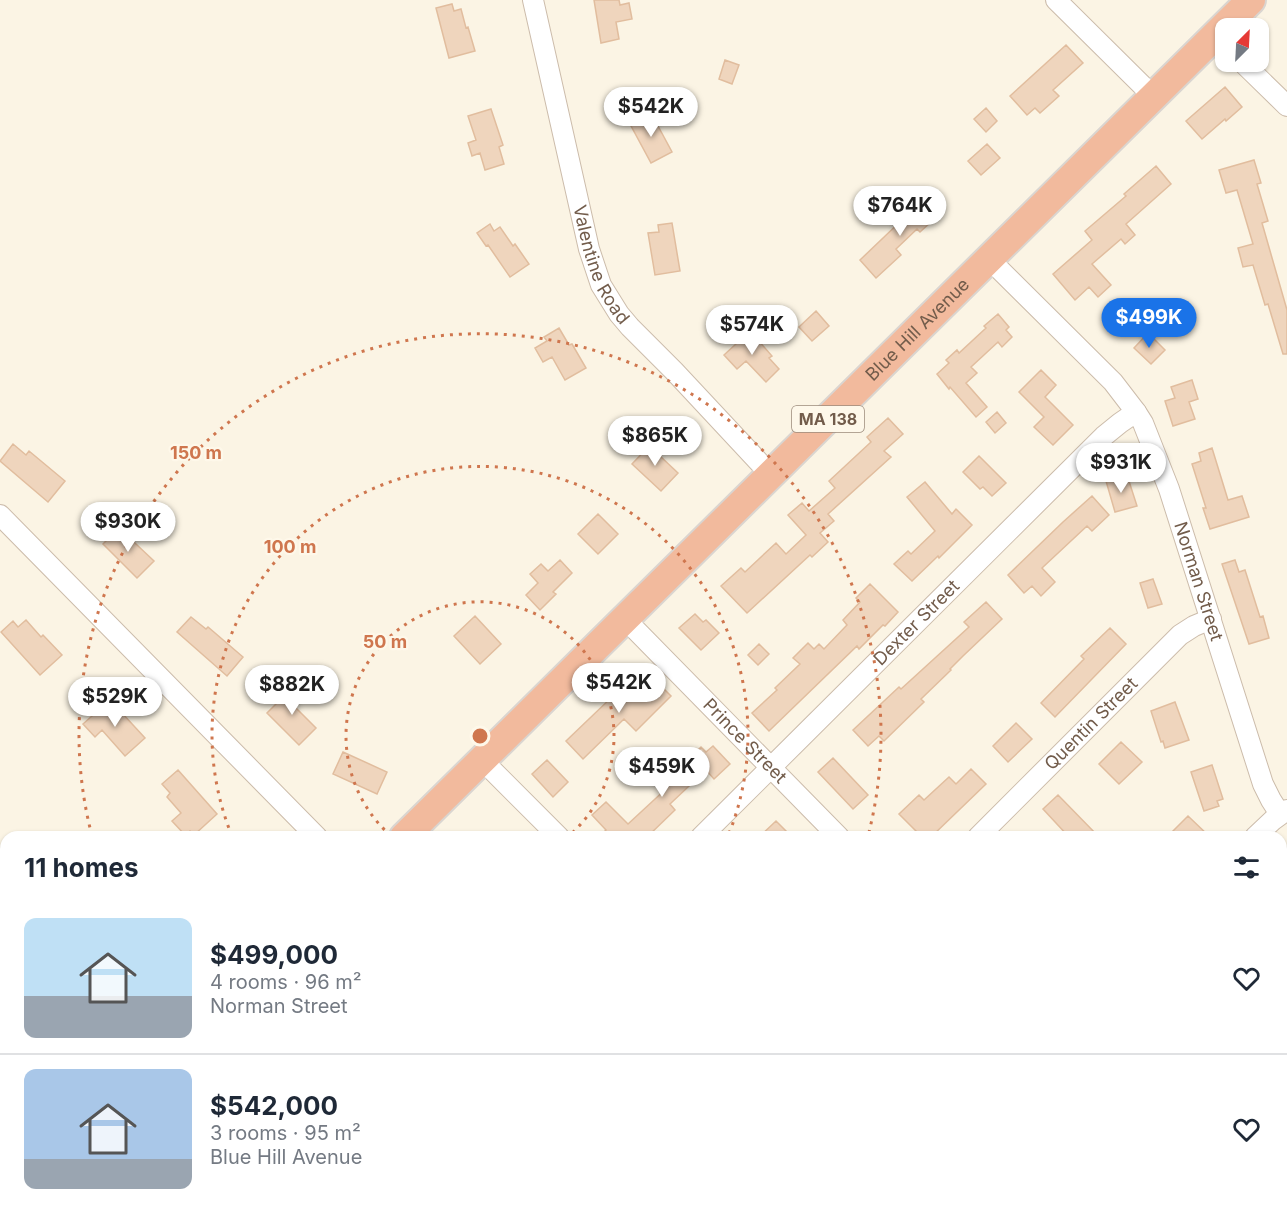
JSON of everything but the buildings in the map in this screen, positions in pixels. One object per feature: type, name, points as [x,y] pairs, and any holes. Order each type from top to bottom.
[{"type":"highway","name":"Blue Hill Avenue","points":[[1237,18],[1251,0]]},
{"type":"highway","name":"Blue Hill Avenue","points":[[410,831],[1154,97],[1215,44]]},
{"type":"street","name":"Valentine Road","points":[[533,0],[589,249],[601,285],[630,327],[771,475]]},
{"type":"street","points":[[1056,0],[1154,97]]},
{"type":"street","points":[[1252,72],[1287,106]]},
{"type":"street","name":"Norman Street","points":[[990,260],[1113,382],[1136,412],[1149,435],[1169,489],[1263,784],[1271,800],[1284,812]]},
{"type":"street","name":"Dexter Street","points":[[707,831],[1104,436],[1136,412]]},
{"type":"street","points":[[0,515],[311,831]]},
{"type":"street","name":"Prince Street","points":[[625,619],[833,831]]},
{"type":"street","name":"Quentin Street","points":[[984,831],[1180,635],[1211,619]]},
{"type":"street","points":[[482,760],[553,831]]},
{"type":"street","points":[[1262,831],[1284,812]]}]
